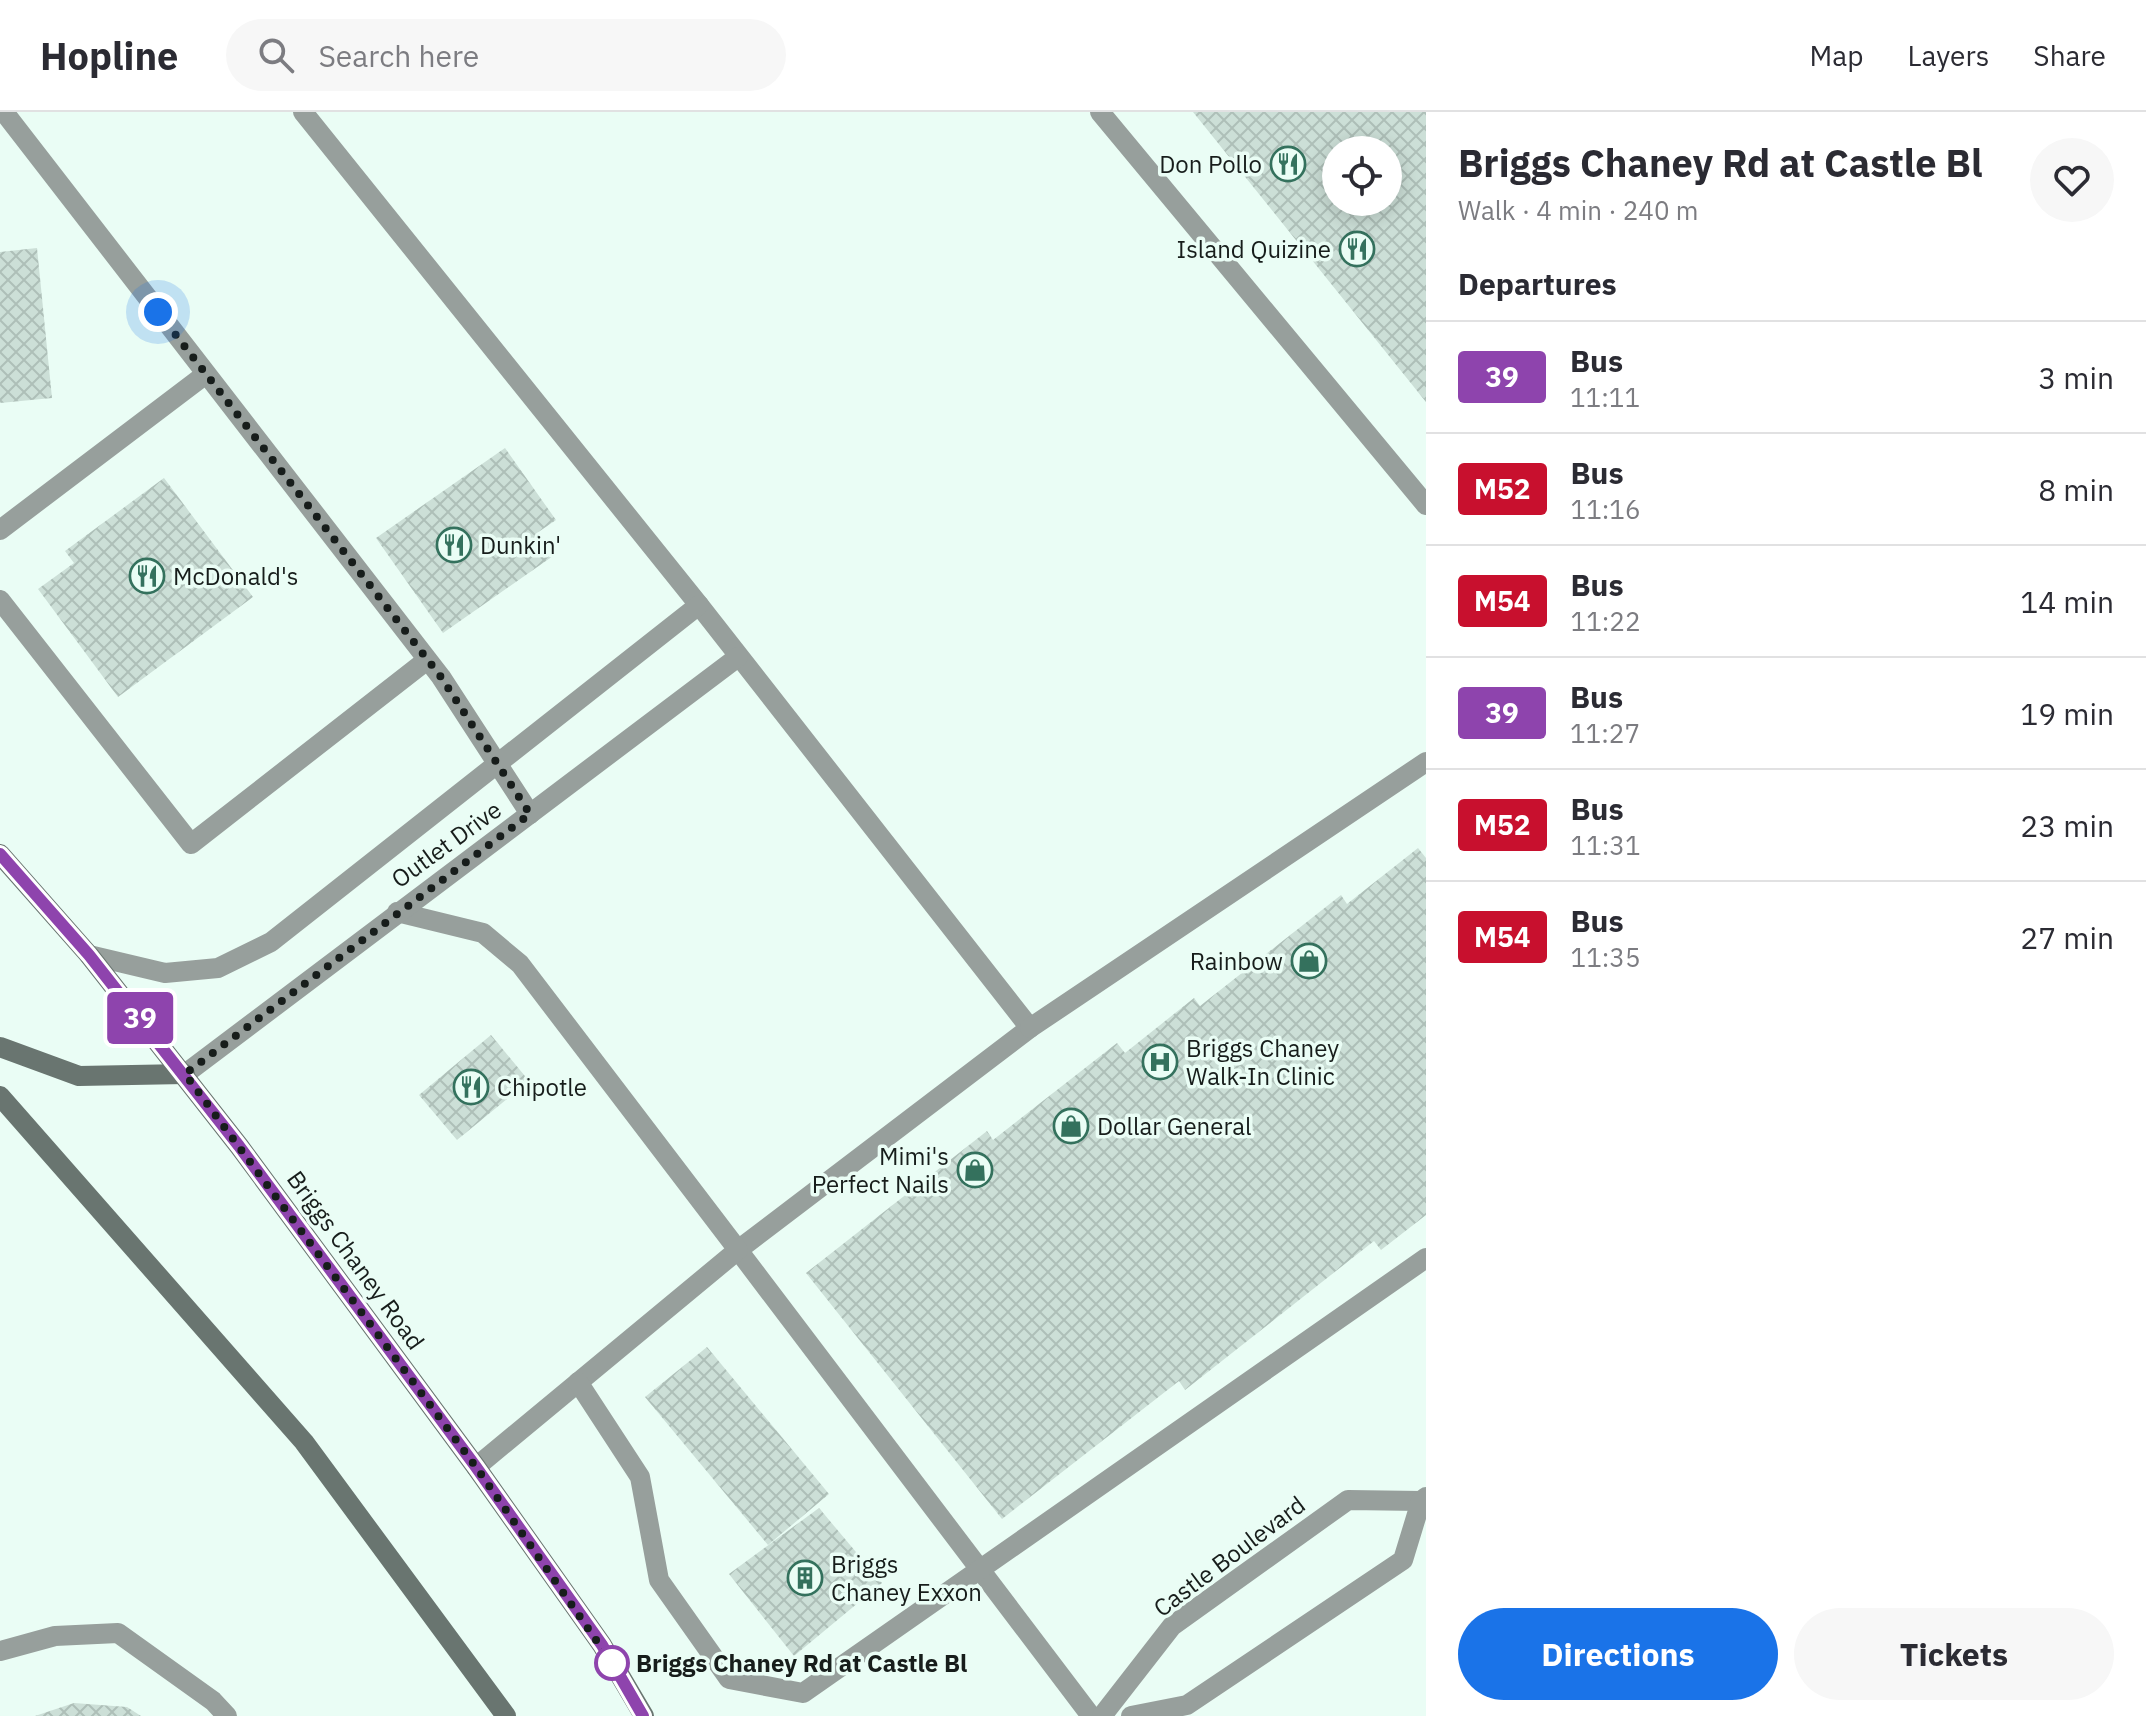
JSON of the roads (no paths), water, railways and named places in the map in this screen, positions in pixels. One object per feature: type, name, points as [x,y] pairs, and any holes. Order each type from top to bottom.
[{"type":"main road","name":"Briggs Chaney Road","points":[[0,854],[89,955],[185,1074],[476,1467],[602,1645],[644,1716]]},
{"type":"main road","points":[[0,1047],[79,1076],[185,1074]]},
{"type":"main road","points":[[0,1096],[304,1442],[506,1716]]},
{"type":"street","points":[[4,112],[427,660],[530,814]]},
{"type":"street","points":[[303,112],[699,605],[1030,1028]]},
{"type":"street","points":[[1100,112],[1426,505]]},
{"type":"street","points":[[0,530],[206,374]]},
{"type":"street","points":[[0,600],[191,844],[427,660]]},
{"type":"street","points":[[89,955],[165,973],[218,968],[271,942],[699,605]]},
{"type":"street","name":"Outlet Drive","points":[[185,1074],[738,657]]},
{"type":"street","points":[[476,1467],[738,1250],[1030,1028],[1426,762]]},
{"type":"street","points":[[397,912],[483,933],[520,964],[1091,1716]]},
{"type":"street","points":[[578,1382],[640,1477],[659,1580],[729,1679],[803,1693],[1426,1258]]},
{"type":"street","name":"Castle Boulevard","points":[[1102,1716],[1172,1626],[1348,1500],[1424,1499],[1403,1560],[1187,1705],[1131,1716]]},
{"type":"street","points":[[0,1651],[55,1636],[118,1633],[213,1701],[227,1716]]},
{"type":"place","name":"Don Pollo","points":[[1288,164]]},
{"type":"place","name":"Island Quizine","points":[[1357,249]]},
{"type":"place","name":"Dunkin'","points":[[454,545]]},
{"type":"place","name":"McDonald's","points":[[147,576]]},
{"type":"place","name":"Rainbow","points":[[1309,961]]},
{"type":"place","name":"Briggs Chaney Walk-In Clinic","points":[[1160,1062]]},
{"type":"place","name":"Chipotle","points":[[471,1087]]},
{"type":"place","name":"Dollar General","points":[[1071,1126]]},
{"type":"place","name":"Mimi's Perfect Nails","points":[[975,1170]]},
{"type":"place","name":"Briggs Chaney Exxon","points":[[805,1578]]},
{"type":"place","name":"Briggs Chaney Rd at Castle Bl","points":[[612,1663]]}]
